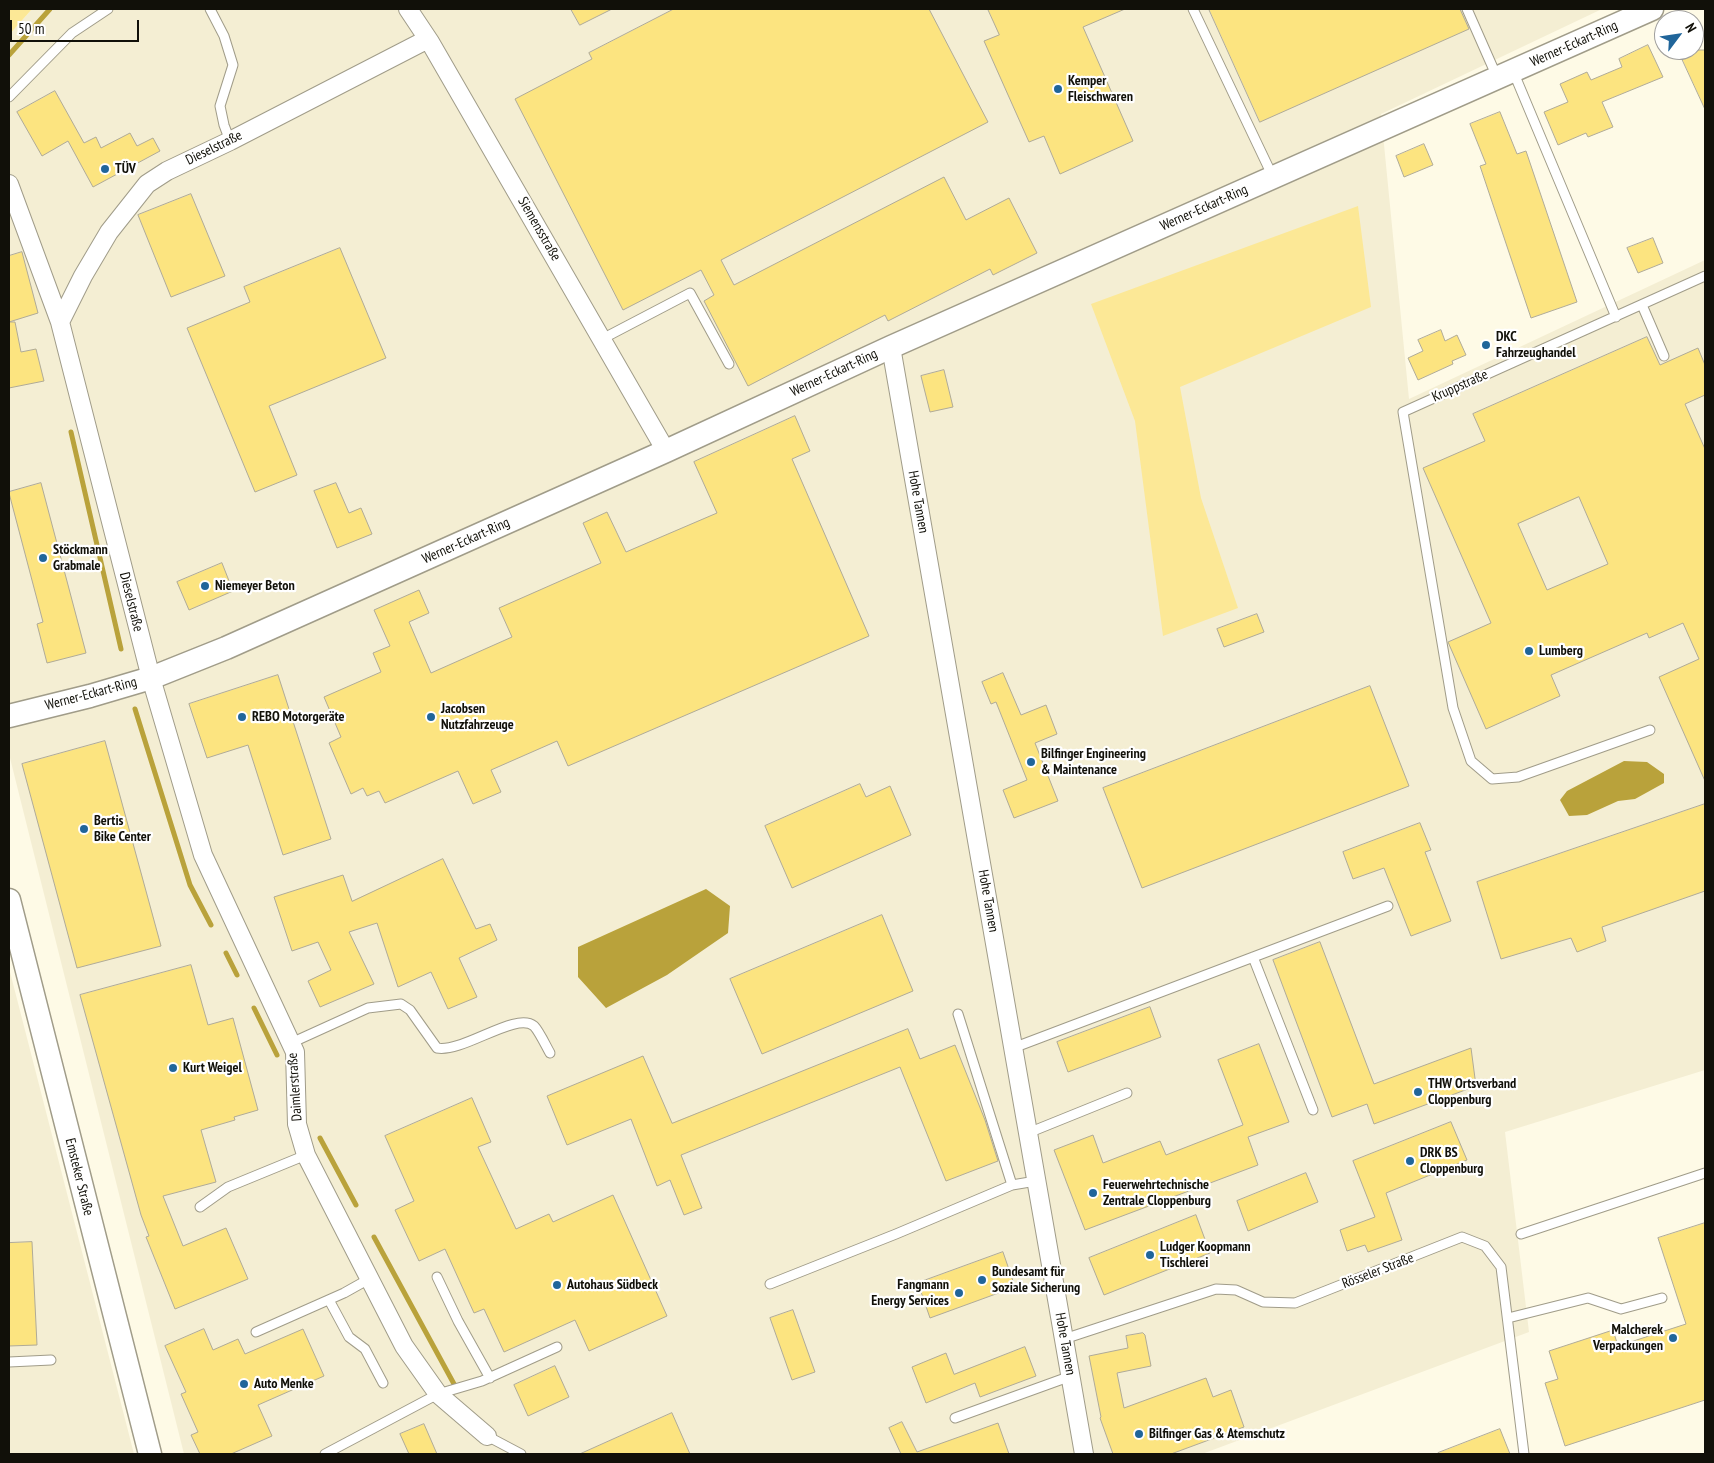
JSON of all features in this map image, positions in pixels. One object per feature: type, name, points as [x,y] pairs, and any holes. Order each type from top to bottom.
[{"type":"street","name":"Siemensstraße","points":[[408,9],[428,39],[666,451]]},
{"type":"street","name":"Werner-Eckart-Ring","points":[[9,716],[90,696],[150,678],[235,644],[666,451],[891,347],[1652,9]]},
{"type":"street","name":"Dieselstraße","points":[[60,322],[83,276],[109,232],[147,184],[167,171],[230,141],[428,39]]},
{"type":"street","name":"Dieselstraße","points":[[9,184],[60,322],[150,678]]},
{"type":"street","name":"Hohe Tannen","points":[[891,347],[1084,1454]]},
{"type":"street","name":"Daimlerstraße","points":[[150,678],[204,855],[295,1052],[297,1124],[306,1155],[404,1346],[438,1394],[487,1436]]},
{"type":"street","name":"Emsteker Straße","points":[[9,900],[150,1454]]},
{"type":"lane","points":[[9,97],[72,34],[108,9]]},
{"type":"lane","points":[[210,9],[224,36],[233,66],[220,106],[230,141]]},
{"type":"lane","points":[[1193,9],[1273,178]]},
{"type":"lane","points":[[1467,9],[1505,74],[1616,317]]},
{"type":"lane","name":"Kruppstraße","points":[[1650,730],[1518,777],[1492,779],[1471,761],[1453,708],[1403,412],[1705,276]]},
{"type":"lane","points":[[602,338],[690,293],[728,364]]},
{"type":"lane","points":[[1642,305],[1664,356]]},
{"type":"lane","points":[[1013,1048],[1388,906]]},
{"type":"lane","points":[[1254,957],[1313,1110]]},
{"type":"lane","points":[[291,1043],[368,1008],[401,1004],[410,1010],[437,1048],[446,1049],[476,1040],[503,1027],[523,1022],[534,1026],[550,1053]]},
{"type":"lane","points":[[958,1014],[1012,1185]]},
{"type":"lane","points":[[1028,1133],[1127,1093]]},
{"type":"lane","points":[[200,1207],[228,1187],[306,1155]]},
{"type":"lane","points":[[1521,1234],[1705,1173]]},
{"type":"lane","points":[[770,1284],[1012,1185],[1036,1181]]},
{"type":"lane","name":"Rösseler Straße","points":[[1064,1339],[1216,1289],[1236,1290],[1263,1302],[1295,1303],[1462,1237],[1485,1246],[1501,1267],[1524,1454]]},
{"type":"lane","points":[[437,1277],[458,1321],[490,1378]]},
{"type":"lane","points":[[256,1332],[329,1300],[369,1279]]},
{"type":"lane","points":[[1508,1318],[1588,1298],[1621,1309],[1662,1298]]},
{"type":"lane","points":[[329,1300],[349,1337],[365,1349],[383,1383]]},
{"type":"lane","points":[[325,1454],[338,1451],[438,1394],[490,1378],[558,1347]]},
{"type":"lane","points":[[9,1362],[51,1360]]},
{"type":"lane","points":[[955,1418],[1071,1376]]},
{"type":"lane","points":[[487,1436],[521,1454]]},
{"type":"shaded area","points":[[9,9],[32,9],[9,35]]},
{"type":"shaded area","points":[[32,9],[1602,9],[1381,114],[1409,399],[1705,260],[1705,1070],[1505,1132],[1529,1332],[1202,1454],[184,1454],[9,754],[9,35]]},
{"type":"shaded area","points":[[1358,206],[1371,307],[1180,387],[1201,498],[1238,608],[1163,636],[1135,421],[1091,304]]},
{"type":"shaded area","points":[[1624,761],[1647,762],[1664,774],[1664,783],[1635,799],[1618,801],[1587,815],[1569,816],[1560,800],[1567,791]]},
{"type":"shaded area","points":[[706,889],[730,906],[728,933],[667,975],[606,1008],[578,977],[578,947]]},
{"type":"shaded area","points":[[9,968],[134,1454],[9,1454]]},
{"type":"building","points":[[571,9],[612,9],[580,25]]},
{"type":"building","points":[[674,9],[929,9],[988,122],[721,260],[734,285],[944,177],[966,220],[1009,198],[1037,253],[993,275],[990,269],[888,321],[885,315],[748,386],[704,301],[714,295],[701,270],[623,310],[515,99],[592,59],[589,53]]},
{"type":"building","name":"Kemper Fleischwaren","points":[[988,9],[1125,9],[1083,27],[1133,141],[1060,174],[1044,136],[1029,142],[984,41],[999,35]]},
{"type":"building","points":[[1209,9],[1460,9],[1469,29],[1260,122]]},
{"type":"building","points":[[1648,45],[1663,77],[1602,102],[1613,127],[1588,137],[1586,133],[1558,145],[1544,112],[1568,102],[1560,84],[1587,72],[1591,80],[1622,67],[1619,59]]},
{"type":"building","points":[[1704,50],[1705,50],[1705,109],[1683,60],[1704,60]]},
{"type":"building","points":[[55,91],[84,143],[96,137],[101,148],[130,133],[137,146],[153,138],[160,151],[93,187],[68,141],[42,156],[17,112]]},
{"type":"building","points":[[1500,112],[1517,154],[1526,151],[1577,302],[1531,318],[1480,166],[1486,164],[1470,124]]},
{"type":"building","points":[[1424,144],[1433,165],[1404,177],[1396,156]]},
{"type":"building","points":[[191,194],[225,276],[171,297],[138,215]]},
{"type":"building","points":[[1653,238],[1663,263],[1638,273],[1627,248]]},
{"type":"building","points":[[340,248],[386,358],[269,406],[297,475],[255,492],[187,328],[250,302],[244,287]]},
{"type":"building","points":[[22,252],[38,313],[9,322],[9,256]]},
{"type":"building","points":[[9,322],[15,322],[21,352],[36,349],[44,381],[9,388]]},
{"type":"building","points":[[1441,330],[1445,341],[1457,335],[1466,355],[1452,361],[1453,364],[1418,380],[1408,358],[1423,351],[1418,340]]},
{"type":"building","name":"Lumberg","points":[[1647,337],[1660,365],[1698,348],[1705,365],[1705,395],[1685,404],[1705,449],[1705,781],[1659,677],[1699,659],[1683,623],[1649,638],[1647,633],[1551,675],[1560,696],[1486,729],[1448,642],[1491,623],[1423,468],[1485,441],[1473,414]],"holes":[[[1579,497],[1608,564],[1547,590],[1518,524]]]},
{"type":"building","points":[[944,370],[953,407],[930,412],[921,376]]},
{"type":"building","points":[[795,416],[810,451],[792,459],[869,636],[568,766],[557,741],[491,770],[501,792],[473,804],[458,771],[385,803],[379,791],[367,796],[363,788],[351,794],[329,743],[341,737],[324,697],[381,672],[373,653],[390,646],[374,610],[419,590],[429,613],[409,622],[431,673],[512,637],[499,608],[601,563],[583,523],[607,512],[626,552],[717,513],[694,462]]},
{"type":"building","name":"Stöckmann Grabmale","points":[[41,483],[86,653],[47,663],[37,624],[43,622],[9,493]]},
{"type":"building","points":[[336,483],[349,513],[361,508],[372,534],[337,548],[314,491]]},
{"type":"building","name":"Niemeyer Beton","points":[[222,563],[233,591],[189,610],[177,582]]},
{"type":"building","points":[[1257,614],[1264,632],[1224,647],[1217,629]]},
{"type":"building","name":"Bilfinger Engineering & Maintenance","points":[[1003,673],[1021,715],[1046,705],[1057,734],[1035,743],[1058,801],[1014,818],[1003,790],[1027,780],[996,702],[991,704],[982,682]]},
{"type":"building","points":[[278,675],[331,839],[283,855],[248,745],[207,758],[189,704]]},
{"type":"building","points":[[1370,686],[1409,786],[1142,888],[1103,788]]},
{"type":"building","name":"Bertis Bike Center","points":[[105,741],[161,946],[77,968],[22,764]]},
{"type":"building","points":[[860,784],[866,797],[890,786],[911,835],[792,888],[765,826]]},
{"type":"building","points":[[1705,804],[1705,891],[1602,927],[1606,941],[1577,952],[1571,938],[1501,959],[1477,882]]},
{"type":"building","points":[[1420,823],[1431,850],[1425,852],[1451,921],[1411,936],[1384,868],[1353,879],[1343,852]]},
{"type":"building","points":[[443,859],[476,929],[490,924],[497,940],[459,958],[477,997],[448,1009],[431,972],[398,987],[377,923],[349,932],[374,984],[320,1007],[308,981],[331,970],[318,942],[292,951],[274,897],[343,875],[352,901]]},
{"type":"building","points":[[882,915],[913,991],[762,1054],[730,979]]},
{"type":"building","points":[[1320,942],[1374,1084],[1471,1048],[1476,1086],[1374,1124],[1367,1104],[1332,1117],[1273,960]]},
{"type":"building","name":"Kurt Weigel","points":[[191,965],[208,1025],[233,1018],[258,1110],[234,1117],[235,1120],[201,1130],[216,1182],[163,1196],[183,1246],[226,1228],[248,1279],[175,1309],[146,1237],[149,1236],[141,1215],[80,995]]},
{"type":"building","points":[[1150,1007],[1161,1037],[1068,1072],[1057,1042]]},
{"type":"building","points":[[908,1029],[920,1059],[955,1045],[985,1120],[998,1161],[946,1181],[900,1067],[681,1155],[702,1208],[684,1215],[670,1180],[657,1186],[631,1119],[567,1145],[547,1096],[643,1056],[672,1123]]},
{"type":"building","points":[[1259,1044],[1289,1122],[1248,1137],[1258,1165],[1085,1230],[1054,1150],[1093,1135],[1103,1163],[1160,1141],[1166,1155],[1243,1125],[1218,1060]]},
{"type":"building","name":"Autohaus Südbeck","points":[[472,1098],[491,1142],[478,1147],[516,1229],[549,1214],[553,1222],[613,1195],[667,1316],[589,1351],[575,1320],[504,1352],[484,1309],[474,1313],[445,1249],[419,1261],[395,1210],[414,1201],[385,1136]]},
{"type":"building","name":"DRK BS Cloppenburg","points":[[1451,1122],[1467,1160],[1386,1193],[1402,1240],[1368,1252],[1365,1245],[1347,1251],[1340,1230],[1375,1217],[1353,1161]]},
{"type":"building","points":[[1306,1173],[1318,1202],[1248,1231],[1237,1201]]},
{"type":"building","name":"Ludger Koopmann Tischlerei","points":[[1196,1215],[1210,1253],[1104,1295],[1089,1258]]},
{"type":"building","name":"Malcherek Verpackungen","points":[[1705,1223],[1705,1400],[1565,1446],[1545,1383],[1558,1379],[1549,1351],[1613,1330],[1618,1346],[1686,1324],[1658,1238]]},
{"type":"building","points":[[32,1242],[37,1345],[9,1346],[9,1243]]},
{"type":"building","points":[[1003,1252],[1015,1287],[930,1318],[918,1283]]},
{"type":"building","points":[[793,1310],[815,1372],[792,1380],[770,1318]]},
{"type":"building","name":"Auto Menke","points":[[204,1329],[213,1350],[238,1339],[245,1354],[303,1329],[324,1376],[258,1405],[272,1436],[231,1454],[200,1454],[191,1435],[198,1432],[181,1394],[186,1392],[165,1346]]},
{"type":"building","points":[[1143,1333],[1151,1366],[1117,1373],[1124,1408],[1206,1378],[1213,1397],[1231,1390],[1244,1427],[1171,1454],[1113,1454],[1100,1418],[1089,1356],[1128,1348],[1126,1336]]},
{"type":"building","points":[[1025,1347],[1036,1376],[980,1397],[975,1383],[926,1403],[912,1367],[946,1353],[954,1374]]},
{"type":"building","points":[[555,1366],[569,1397],[528,1416],[514,1385]]},
{"type":"building","points":[[672,1413],[690,1454],[580,1454]]},
{"type":"building","points":[[902,1422],[917,1452],[998,1423],[1009,1454],[901,1454],[889,1428]]},
{"type":"building","points":[[424,1424],[437,1454],[409,1454],[400,1434]]},
{"type":"building","points":[[1500,1429],[1510,1454],[1438,1454],[1438,1453]]},
{"type":"waterway","points":[[9,55],[50,9]]},
{"type":"waterway","points":[[71,432],[121,649]]},
{"type":"waterway","points":[[135,709],[190,885],[211,925]]},
{"type":"waterway","points":[[226,953],[237,975]]},
{"type":"waterway","points":[[254,1008],[277,1055]]},
{"type":"waterway","points":[[320,1138],[356,1205]]},
{"type":"waterway","points":[[374,1237],[454,1384]]},
{"type":"place","name":"Kemper Fleischwaren","points":[[1058,89]]},
{"type":"place","name":"TÜV","points":[[105,169]]},
{"type":"place","name":"DKC Fahrzeughandel","points":[[1486,345]]},
{"type":"place","name":"Stöckmann Grabmale","points":[[43,558]]},
{"type":"place","name":"Niemeyer Beton","points":[[205,586]]},
{"type":"place","name":"Lumberg","points":[[1529,651]]},
{"type":"place","name":"REBO Motorgeräte","points":[[242,717]]},
{"type":"place","name":"Jacobsen Nutzfahrzeuge","points":[[431,717]]},
{"type":"place","name":"Bilfinger Engineering & Maintenance","points":[[1031,762]]},
{"type":"place","name":"Bertis Bike Center","points":[[84,829]]},
{"type":"place","name":"Kurt Weigel","points":[[173,1068]]},
{"type":"place","name":"THW Ortsverband Cloppenburg","points":[[1418,1092]]},
{"type":"place","name":"DRK BS Cloppenburg","points":[[1410,1161]]},
{"type":"place","name":"Feuerwehrtechnische Zentrale Cloppenburg","points":[[1093,1193]]},
{"type":"place","name":"Ludger Koopmann Tischlerei","points":[[1150,1255]]},
{"type":"place","name":"Bundesamt für Soziale Sicherung","points":[[982,1280]]},
{"type":"place","name":"Autohaus Südbeck","points":[[557,1285]]},
{"type":"place","name":"Fangmann Energy Services","points":[[959,1293]]},
{"type":"place","name":"Malcherek Verpackungen","points":[[1673,1338]]},
{"type":"place","name":"Auto Menke","points":[[244,1384]]},
{"type":"place","name":"Bilfinger Gas & Atemschutz","points":[[1139,1434]]}]
